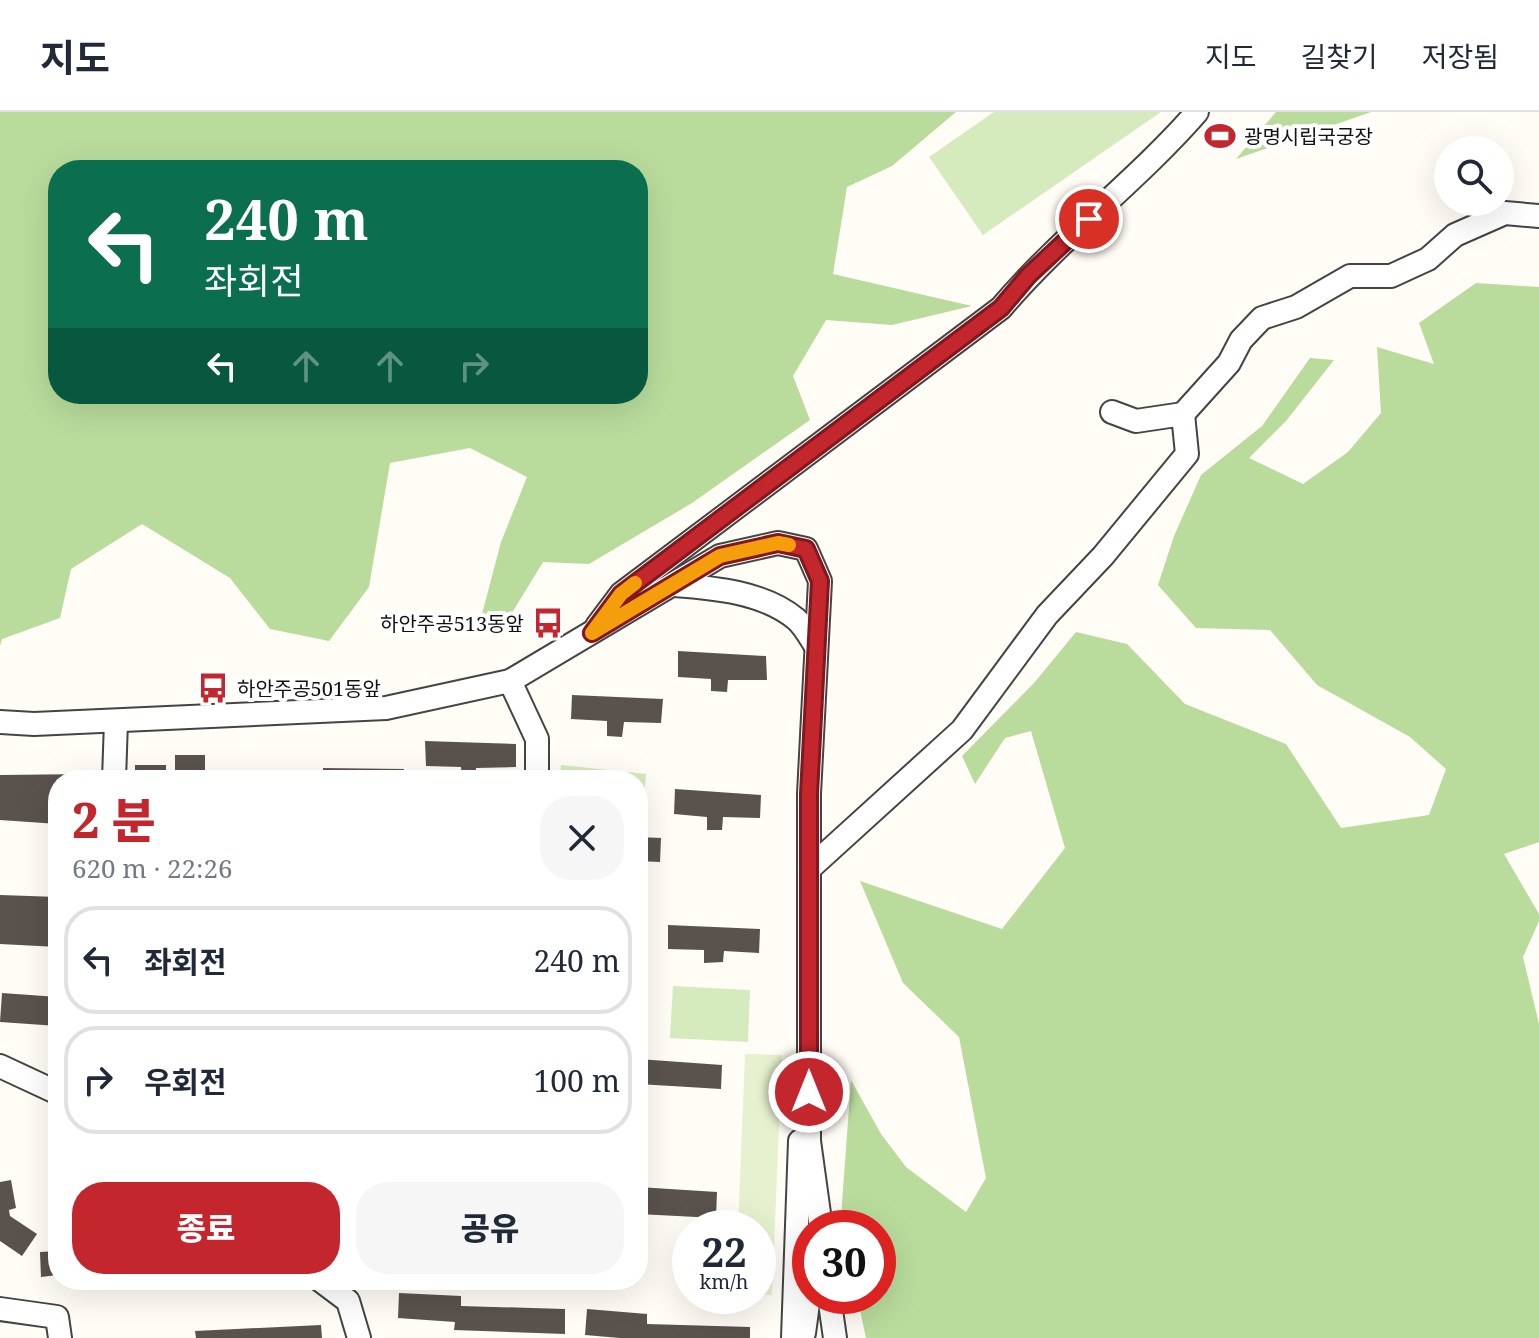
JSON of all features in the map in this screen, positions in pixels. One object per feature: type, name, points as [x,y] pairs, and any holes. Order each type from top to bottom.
[{"type":"street","points":[[592,633],[621,594],[1001,308],[1028,276],[1170,143],[1197,112]]},
{"type":"street","points":[[1112,412],[1136,421],[1183,414],[1229,363],[1241,340],[1262,318],[1296,307],[1350,276],[1391,276],[1428,259],[1455,235],[1505,213],[1539,216]]},
{"type":"street","points":[[809,869],[962,730],[1047,615],[1103,556],[1187,454],[1183,414]]},
{"type":"street","points":[[0,722],[34,724],[386,708],[510,681],[720,556],[778,543],[806,549],[820,581],[809,794],[809,1141],[819,1210]]},
{"type":"street","points":[[776,608],[802,603],[815,570]]},
{"type":"street","points":[[674,585],[730,589],[776,608],[797,620],[815,645]]},
{"type":"street","points":[[510,681],[537,739],[537,770]]},
{"type":"street","points":[[114,770],[116,721]]},
{"type":"street","points":[[0,1066],[48,1088]]},
{"type":"street","points":[[793,1338],[798,1154],[809,1068]]},
{"type":"street","points":[[333,1290],[348,1301],[359,1338]]},
{"type":"street","points":[[0,1309],[57,1317],[60,1338]]},
{"type":"street","points":[[803,1338],[806,1314]]},
{"type":"street","points":[[832,1314],[835,1338]]},
{"type":"green space","points":[[0,112],[956,112],[892,166],[847,187],[833,274],[972,306],[892,325],[826,320],[793,376],[810,420],[692,503],[589,564],[543,562],[504,626],[482,614],[501,542],[527,477],[470,448],[390,463],[369,587],[329,641],[270,629],[230,578],[142,524],[71,569],[60,618],[2,639],[0,646]]},
{"type":"green space","points":[[994,112],[1161,112],[983,235],[929,157]]},
{"type":"green space","points":[[1276,112],[1371,112],[1236,159]]},
{"type":"green space","points":[[1476,283],[1539,287],[1539,842],[1504,854],[1539,914],[1539,921],[1523,957],[1539,1024],[1539,1338],[866,1338],[861,1314],[896,1314],[896,1210],[842,1210],[851,1080],[881,1134],[906,1167],[966,1212],[986,1178],[959,1037],[903,983],[860,881],[1002,929],[1065,848],[1031,731],[1005,738],[975,784],[962,756],[1034,683],[1076,632],[1127,644],[1185,704],[1286,744],[1341,828],[1429,815],[1446,769],[1410,737],[1317,685],[1270,630],[1196,628],[1158,585],[1174,536],[1201,475],[1262,426],[1310,358],[1334,360],[1286,421],[1249,458],[1303,484],[1348,452],[1381,413],[1377,347],[1434,364],[1419,323]]},
{"type":"green space","points":[[561,765],[608,770],[561,770]]},
{"type":"green space","points":[[673,986],[750,990],[748,1042],[670,1038]]},
{"type":"green space","points":[[745,1054],[782,1055],[776,1210],[739,1210]]},
{"type":"building","points":[[678,651],[766,656],[767,680],[728,680],[727,692],[711,691],[711,679],[678,677]]},
{"type":"building","points":[[572,695],[663,699],[661,723],[624,722],[622,737],[607,736],[607,721],[571,719]]},
{"type":"building","points":[[425,741],[516,744],[516,767],[461,770],[461,767],[426,766]]},
{"type":"building","points":[[175,755],[205,755],[205,770],[175,770]]},
{"type":"building","points":[[135,765],[166,765],[166,770],[135,770]]},
{"type":"building","points":[[323,768],[404,769],[404,770]]},
{"type":"building","points":[[48,774],[48,823],[0,820],[0,775]]},
{"type":"building","points":[[675,789],[761,795],[760,818],[723,817],[722,830],[707,830],[707,817],[674,814]]},
{"type":"building","points":[[648,837],[661,838],[660,862],[648,861]]},
{"type":"building","points":[[0,895],[48,897],[48,946],[0,944]]},
{"type":"building","points":[[668,925],[760,929],[759,953],[724,951],[723,962],[704,963],[704,950],[668,949]]},
{"type":"building","points":[[2,993],[48,996],[48,1025],[0,1022]]},
{"type":"building","points":[[648,1060],[722,1065],[721,1089],[648,1085]]},
{"type":"building","points":[[11,1180],[16,1208],[9,1210],[10,1216],[37,1234],[22,1256],[0,1241],[0,1182]]},
{"type":"building","points":[[648,1188],[717,1192],[716,1210],[672,1210],[672,1216],[648,1215]]},
{"type":"building","points":[[40,1252],[48,1252],[48,1276],[41,1277]]},
{"type":"building","points":[[399,1293],[461,1296],[461,1306],[565,1309],[565,1334],[454,1330],[455,1322],[398,1318]]},
{"type":"building","points":[[587,1309],[647,1314],[647,1324],[750,1327],[750,1338],[585,1335]]},
{"type":"building","points":[[321,1325],[322,1338],[196,1338],[195,1331]]},
{"type":"slow traffic","points":[[635,583],[621,594],[592,633],[720,556],[778,543],[789,545]]},
{"type":"place","name":"광명시립국궁장","points":[[1220,136]]},
{"type":"place","name":"하안주공513동앞","points":[[548,623]]},
{"type":"place","name":"하안주공501동앞","points":[[213,688]]},
{"type":"route","points":[[809,1092],[809,794],[820,581],[806,549],[778,543],[720,556],[592,633],[621,594],[1001,308],[1028,276],[1089,219]]}]
